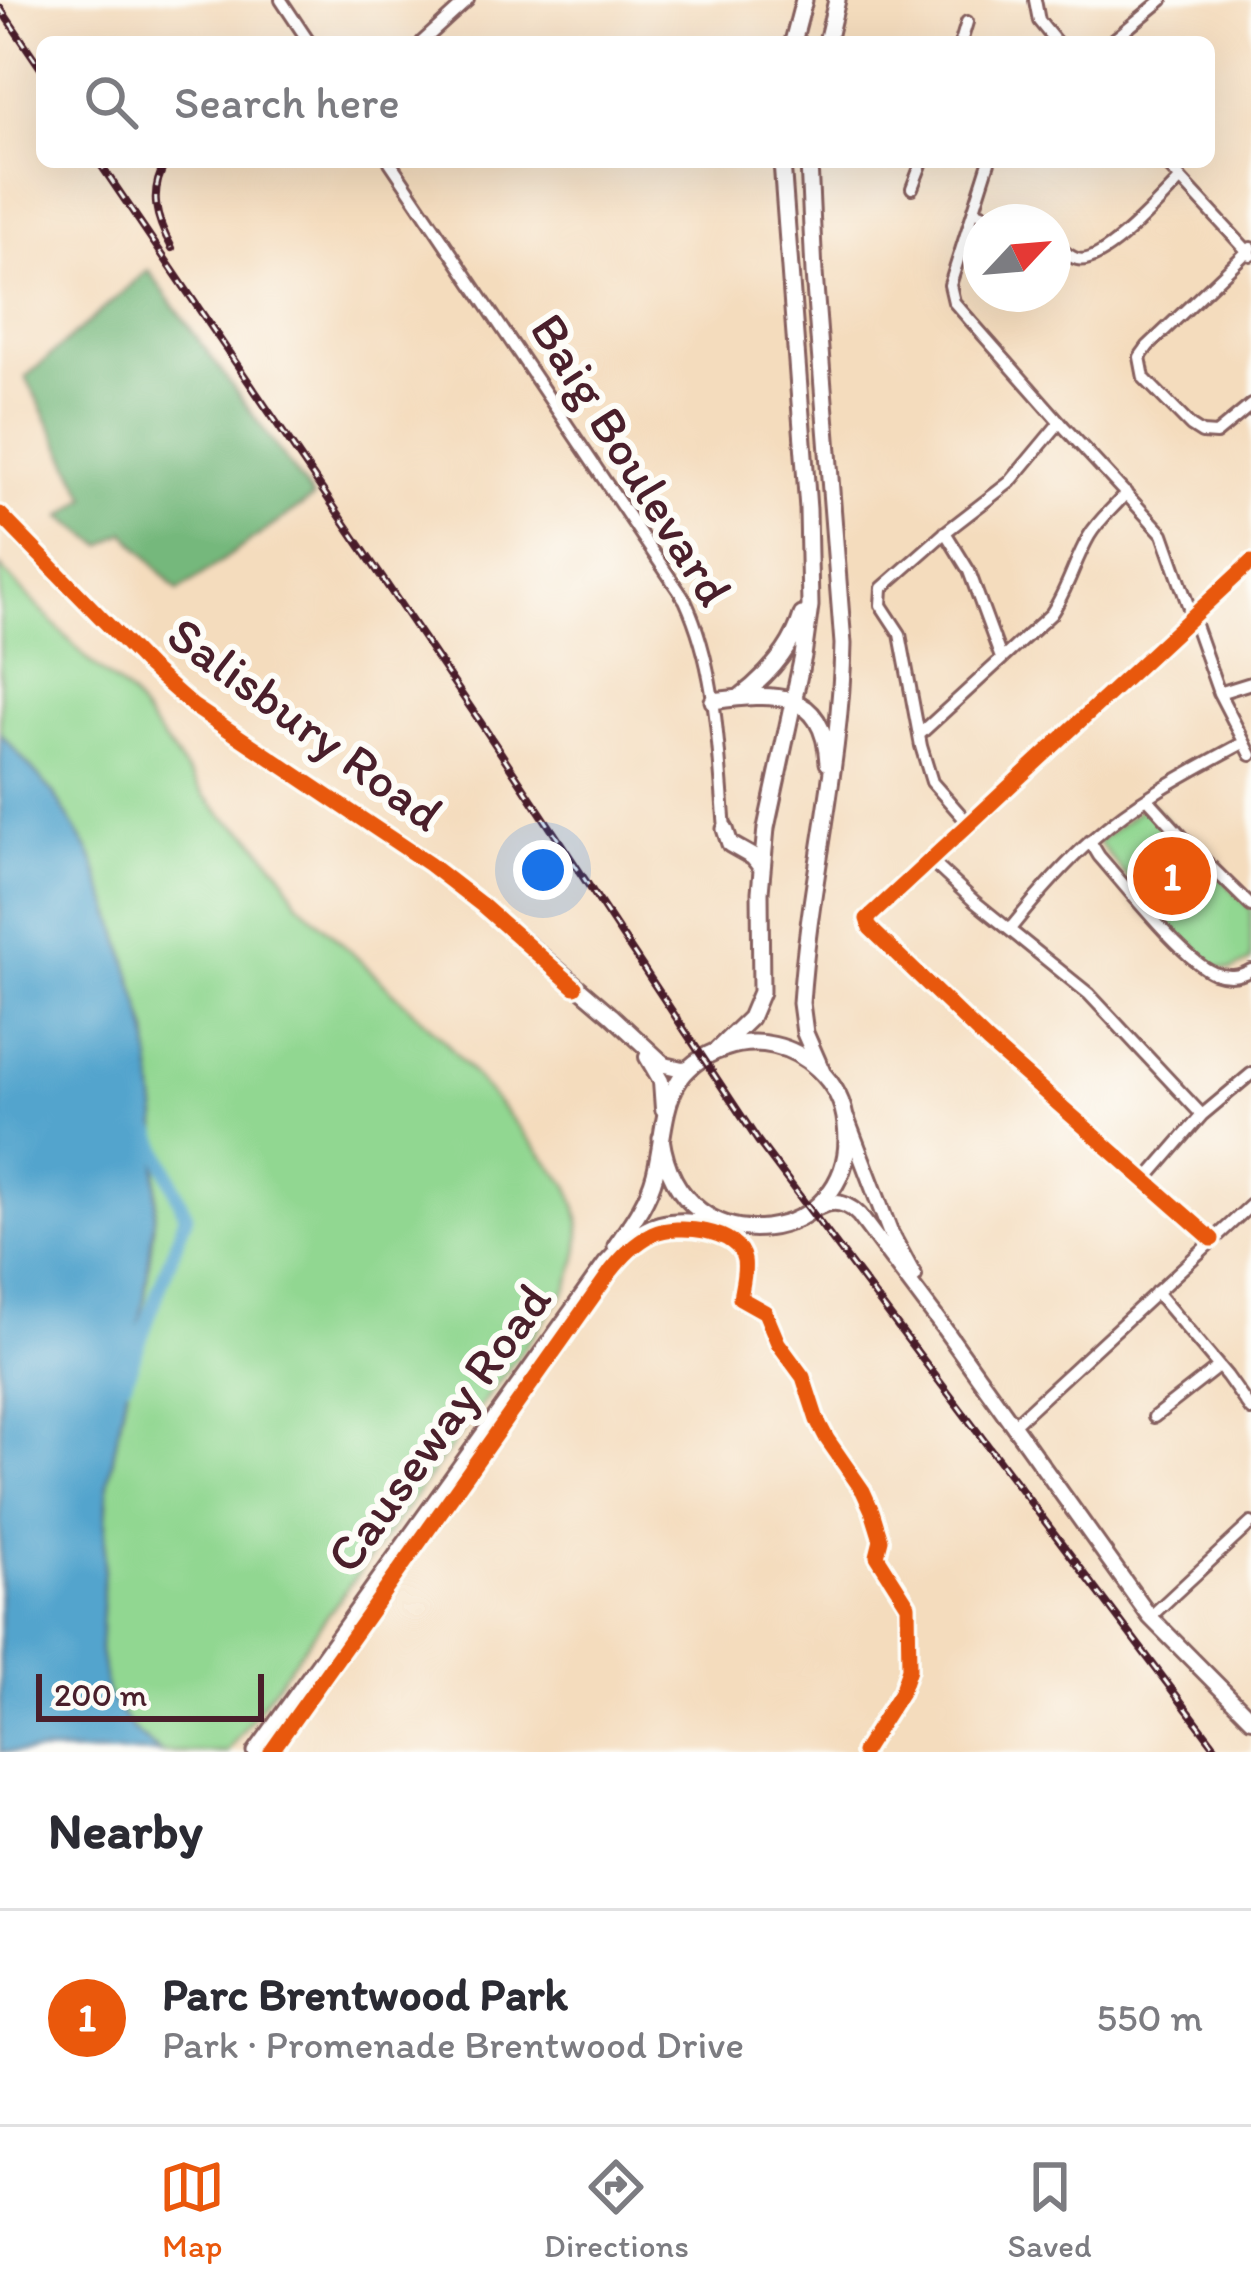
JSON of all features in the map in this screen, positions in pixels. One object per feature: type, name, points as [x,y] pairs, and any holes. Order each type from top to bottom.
[{"type":"highway","points":[[791,36],[795,0]]},
{"type":"highway","points":[[792,36],[804,0]]},
{"type":"highway","points":[[823,36],[826,0]]},
{"type":"highway","points":[[825,36],[837,0]]},
{"type":"highway","points":[[782,168],[808,508],[809,620],[761,867],[757,1006],[750,1018],[676,1084],[661,1131],[670,1177],[681,1194],[712,1219],[748,1229],[778,1227],[808,1212],[833,1186],[848,1134],[836,1092],[805,1033],[801,1009],[838,728],[843,644],[809,168]]},
{"type":"highway","points":[[740,697],[767,674],[794,638],[810,571]]},
{"type":"highway","points":[[713,701],[777,696],[794,699],[812,714],[824,734],[828,808]]},
{"type":"highway","points":[[725,829],[730,844],[761,867]]},
{"type":"highway","points":[[716,1050],[748,1043],[781,1046],[822,1072]]},
{"type":"highway","name":"Causeway Road","points":[[256,1752],[606,1264],[648,1194],[661,1131]]},
{"type":"highway","name":"Causeway Road","points":[[606,1264],[653,1225],[677,1220],[730,1226]]},
{"type":"main road","name":"Salisbury Road","points":[[0,514],[193,706],[482,904],[665,1065],[690,1068]]},
{"type":"main road","name":"Salisbury Road","points":[[575,987],[591,1009],[655,1068],[664,1096],[661,1131]]},
{"type":"main road","points":[[845,1116],[890,1232],[943,1327]]},
{"type":"main road","points":[[808,1212],[833,1202],[850,1207],[943,1327],[1150,1617],[1251,1718]]},
{"type":"street","points":[[281,0],[305,36]]},
{"type":"street","points":[[429,36],[468,0]]},
{"type":"street","points":[[1035,0],[1039,21],[1051,36]]},
{"type":"street","points":[[1118,36],[1162,0]]},
{"type":"street","points":[[963,36],[967,22]]},
{"type":"street","name":"Baig Boulevard","points":[[394,168],[677,585],[702,644],[713,701],[725,829]]},
{"type":"street","points":[[912,188],[920,168]]},
{"type":"street","points":[[976,204],[987,168]]},
{"type":"street","points":[[1171,168],[1250,252],[1148,346],[1140,358],[1144,378],[1202,433],[1216,434],[1251,405]]},
{"type":"street","points":[[1071,255],[1092,259],[1109,249],[1181,179]]},
{"type":"street","points":[[963,245],[950,285],[954,302],[1163,534],[1219,693],[1247,749],[1191,770],[1147,798],[1090,842],[1010,929]]},
{"type":"street","points":[[969,824],[932,782],[900,634],[881,605],[882,588],[1010,482],[1060,422]]},
{"type":"street","points":[[919,735],[1051,614],[1065,594],[1087,540],[1126,493]]},
{"type":"street","points":[[945,532],[969,572],[1001,658]]},
{"type":"street","points":[[1212,1239],[988,1042],[867,920],[1251,562]]},
{"type":"street","points":[[1219,693],[1251,682]]},
{"type":"street","points":[[1147,798],[1251,905]]},
{"type":"street","points":[[1090,842],[1184,951],[1210,971],[1229,977],[1251,970]]},
{"type":"street","points":[[929,859],[1088,994],[1202,1115]]},
{"type":"street","points":[[1144,1182],[1202,1115],[1251,1074]]},
{"type":"street","points":[[1012,1426],[1251,1205]]},
{"type":"street","points":[[1156,1292],[1249,1404]]},
{"type":"street","points":[[1154,1417],[1218,1367]]},
{"type":"street","points":[[1150,1617],[1251,1523]]},
{"type":"green space","points":[[148,270],[313,498],[178,591],[125,532],[103,546],[62,517],[87,498],[26,377]]},
{"type":"green space","points":[[0,567],[90,662],[130,695],[204,795],[226,819],[250,835],[282,873],[297,901],[443,1039],[567,1184],[578,1211],[578,1251],[565,1292],[227,1752],[160,1752],[133,1730],[107,1693],[100,1650],[108,1483],[145,1295],[156,1201],[157,1118],[148,1033],[91,855],[54,794],[0,733]]},
{"type":"green space","points":[[1149,802],[1251,909],[1251,961],[1231,970],[1211,966],[1155,911],[1098,842]]},
{"type":"water","points":[[0,733],[54,794],[91,855],[148,1033],[157,1118],[156,1201],[145,1295],[108,1483],[100,1650],[107,1693],[133,1730],[160,1752],[0,1752]]},
{"type":"waterway","points":[[125,1381],[186,1216],[151,1132]]},
{"type":"railway","points":[[0,8],[36,61]]},
{"type":"railway","points":[[103,168],[481,723],[758,1141],[1219,1752]]},
{"type":"railway","points":[[163,168],[156,206],[172,248]]},
{"type":"cycle path","points":[[0,514],[193,706],[429,864],[575,987]]},
{"type":"cycle path","points":[[1212,1239],[988,1042],[870,928],[867,919],[1251,562]]},
{"type":"cycle path","points":[[271,1752],[611,1271],[647,1238],[677,1229],[719,1235],[740,1250],[744,1264],[740,1298],[765,1312],[778,1343],[803,1377],[817,1420],[872,1511],[881,1540],[877,1556],[908,1605],[909,1669],[901,1692],[863,1752]]},
{"type":"place","name":"Parc Brentwood Park","points":[[1172,876]]}]
